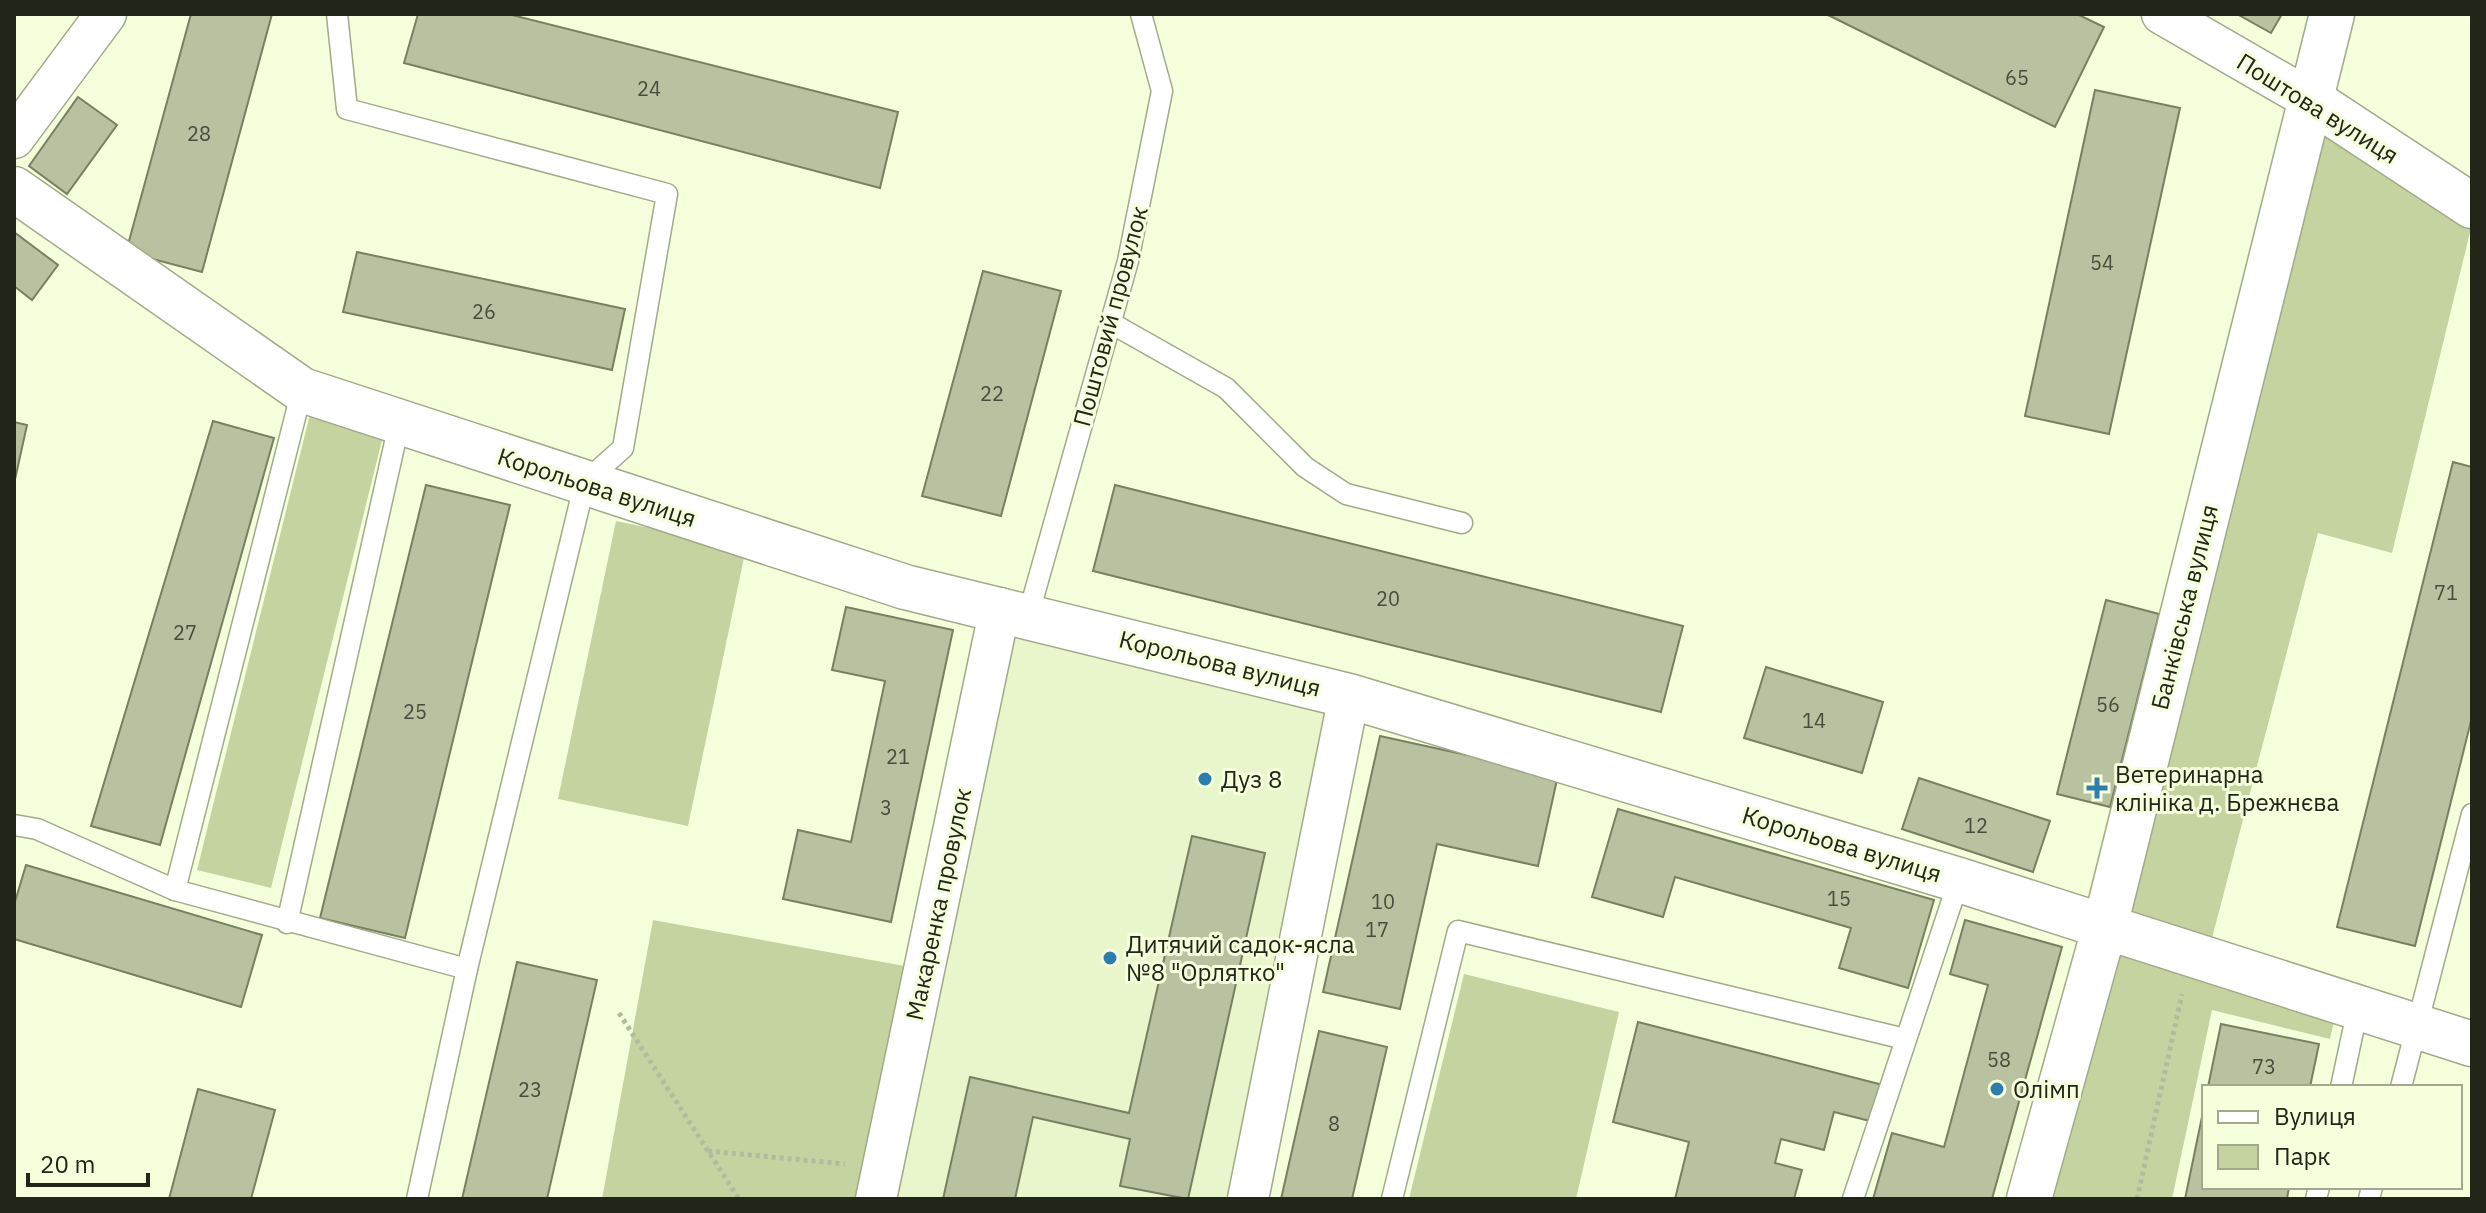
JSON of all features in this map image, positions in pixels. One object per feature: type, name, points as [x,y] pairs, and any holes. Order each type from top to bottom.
[{"type":"street","points":[[14,138],[106,14]]},
{"type":"street","name":"Поштова вулиця","points":[[2162,14],[2311,100],[2472,206]]},
{"type":"street","name":"Банківська вулиця","points":[[2029,1199],[2105,926],[2332,14]]},
{"type":"street","name":"Корольова вулиця","points":[[14,189],[302,390],[400,419],[471,447],[905,587],[1349,696],[1959,880],[2472,1044]]},
{"type":"street","name":"Макаренка провулок","points":[[879,1184],[1014,612]]},
{"type":"street","points":[[1248,1199],[1349,696]]},
{"type":"lane","points":[[337,14],[347,109],[667,194],[623,448],[585,482],[467,969],[417,1199]]},
{"type":"lane","name":"Поштовий провулок","points":[[1014,612],[1111,323],[1128,261],[1162,91],[1141,14]]},
{"type":"lane","points":[[1111,323],[1226,388],[1305,467],[1346,494],[1462,523]]},
{"type":"lane","points":[[175,890],[302,390]]},
{"type":"lane","points":[[287,923],[400,419]]},
{"type":"lane","points":[[2402,1085],[2472,814]]},
{"type":"lane","points":[[14,825],[37,829],[175,890],[287,923],[295,922],[467,969]]},
{"type":"lane","points":[[1853,1199],[1959,880]]},
{"type":"lane","points":[[1392,1199],[1458,931],[1905,1039]]},
{"type":"lane","points":[[2341,1085],[2358,1008]]},
{"type":"path","points":[[2137,1199],[2191,953]]},
{"type":"path","points":[[619,1013],[739,1199]]},
{"type":"path","points":[[708,1151],[879,1184]]},
{"type":"shaded area","name":"Дитячий садок-ясла №8 \"Орлятко\"","points":[[1001,634],[1338,717],[1237,1199],[883,1199]]},
{"type":"green space","points":[[2321,126],[2472,224],[2392,553],[2318,533],[2211,942],[2119,915]]},
{"type":"green space","points":[[312,406],[386,424],[271,888],[197,870]]},
{"type":"green space","points":[[616,521],[746,548],[688,826],[558,799]]},
{"type":"green space","points":[[653,920],[910,967],[862,1199],[602,1199]]},
{"type":"green space","points":[[2114,950],[2335,1016],[2330,1039],[2212,1010],[2172,1199],[2053,1199],[2107,995]]},
{"type":"green space","points":[[1464,974],[1619,1012],[1576,1199],[1409,1199]]},
{"type":"building","points":[[191,14],[272,14],[202,272],[126,252]]},
{"type":"building","points":[[418,14],[508,14],[898,112],[880,188],[404,63]]},
{"type":"building","points":[[1826,14],[2077,14],[2104,27],[2055,127]]},
{"type":"building","points":[[2237,14],[2282,14],[2271,33]]},
{"type":"building","points":[[2095,90],[2180,108],[2109,434],[2025,416]]},
{"type":"building","points":[[78,97],[117,125],[67,194],[29,166]]},
{"type":"building","points":[[14,232],[58,265],[32,300],[14,286]]},
{"type":"building","points":[[357,252],[625,309],[612,370],[343,312]]},
{"type":"building","points":[[983,271],[1061,291],[1001,516],[922,496]]},
{"type":"building","points":[[213,421],[274,438],[160,845],[91,826]]},
{"type":"building","points":[[14,422],[27,425],[14,484]]},
{"type":"building","points":[[2453,462],[2472,467],[2472,717],[2415,946],[2337,927]]},
{"type":"building","points":[[426,485],[510,505],[405,938],[320,918]]},
{"type":"building","points":[[1115,485],[1683,626],[1661,712],[1093,571]]},
{"type":"building","points":[[2106,600],[2159,614],[2110,807],[2057,794]]},
{"type":"building","points":[[846,607],[953,630],[891,922],[783,899],[798,830],[851,842],[885,681],[832,670]]},
{"type":"building","points":[[1766,667],[1883,702],[1862,773],[1744,738]]},
{"type":"building","points":[[1380,736],[1558,775],[1538,866],[1437,844],[1400,1009],[1323,992]]},
{"type":"building","points":[[1919,778],[2050,821],[2033,872],[1902,829]]},
{"type":"building","points":[[1618,809],[1934,900],[1908,988],[1839,968],[1851,928],[1675,877],[1663,917],[1592,897]]},
{"type":"building","points":[[1192,836],[1265,853],[1188,1199],[1120,1186],[1130,1139],[1033,1117],[1015,1199],[943,1199],[970,1077],[1129,1113]]},
{"type":"building","points":[[26,865],[262,935],[241,1007],[14,939],[14,905]]},
{"type":"building","points":[[1965,920],[2062,947],[1992,1199],[1873,1199],[1892,1133],[1944,1147],[1988,985],[1950,974]]},
{"type":"building","points":[[517,962],[597,980],[547,1199],[462,1199]]},
{"type":"building","points":[[1638,1022],[1883,1085],[1874,1122],[1834,1112],[1824,1150],[1781,1139],[1775,1163],[1802,1170],[1794,1199],[1675,1199],[1689,1142],[1613,1122]]},
{"type":"building","points":[[2221,1024],[2319,1044],[2310,1085],[2208,1085]]},
{"type":"building","points":[[1319,1031],[1387,1047],[1352,1199],[1281,1199]]},
{"type":"building","points":[[198,1089],[275,1110],[251,1199],[169,1199]]},
{"type":"building","points":[[2202,1117],[2202,1189],[2289,1189],[2287,1199],[2185,1199]]},
{"type":"place","name":"Дуз 8","points":[[1205,779]]},
{"type":"place","name":"Ветеринарна клініка д. Брежнєва","points":[[2097,788]]},
{"type":"place","name":"Дитячий садок-ясла №8 \"Орлятко\"","points":[[1110,958]]},
{"type":"place","name":"Олімп","points":[[1997,1089]]}]
